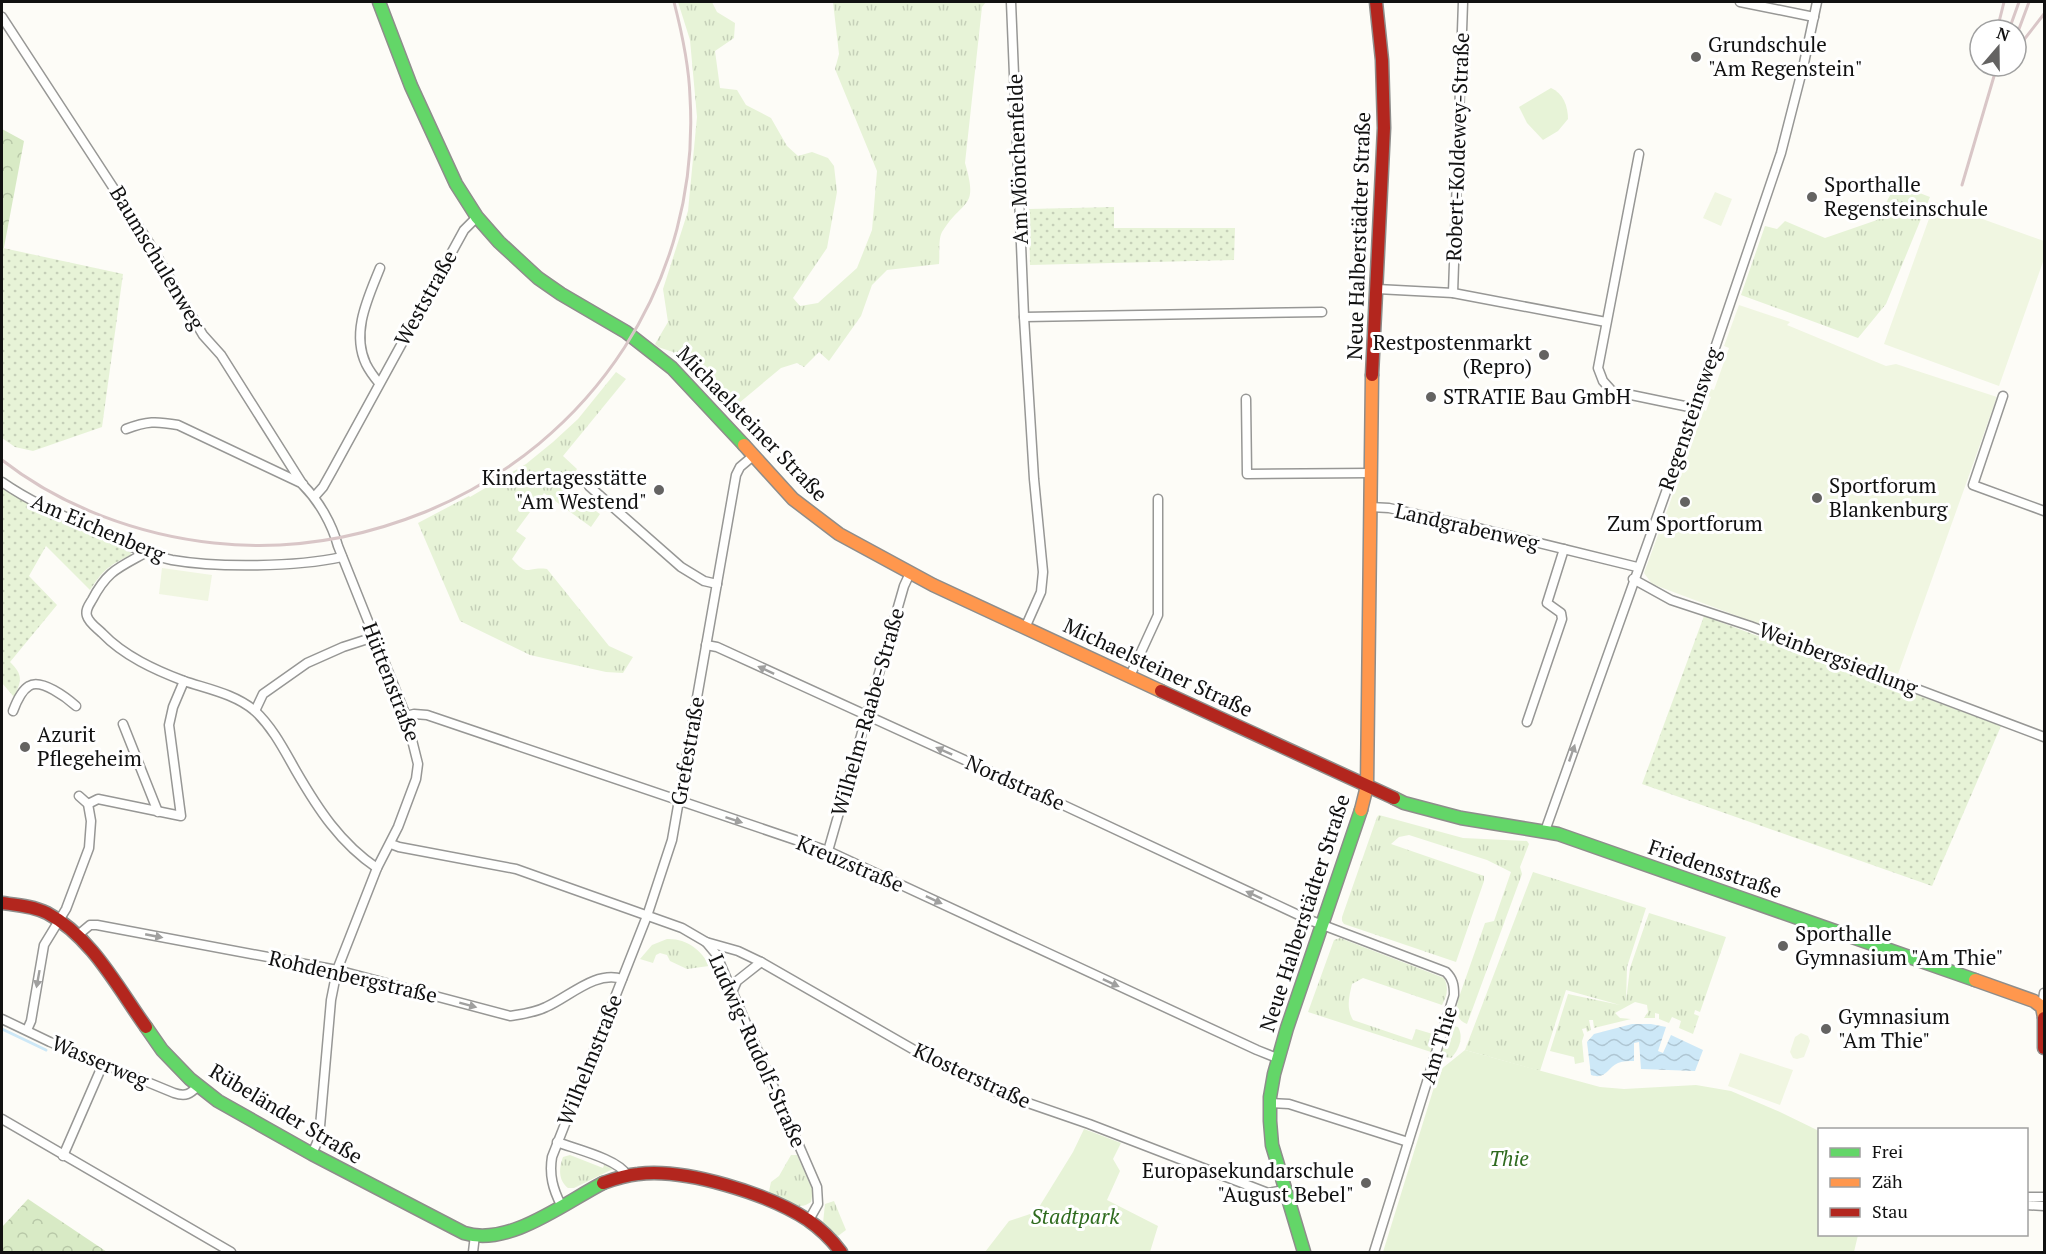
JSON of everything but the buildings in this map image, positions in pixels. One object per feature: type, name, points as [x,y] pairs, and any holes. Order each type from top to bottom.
[{"type":"main road","name":"Michaelsteiner Straße","points":[[379,2],[411,86],[451,173],[477,217],[499,242],[538,278],[626,332],[672,368],[793,499],[815,517],[839,534],[910,573],[1367,786]]},
{"type":"main road","name":"Neue Halberstädter Straße","points":[[1304,1252],[1284,1190],[1271,1138],[1270,1103],[1277,1058],[1359,817],[1367,786],[1370,507],[1384,128],[1382,64],[1376,2]]},
{"type":"main road","name":"Friedensstraße","points":[[1367,786],[1404,803],[1437,813],[1545,831],[2034,1001],[2044,1012]]},
{"type":"main road","name":"Rübeländer Straße","points":[[2,903],[36,909],[59,920],[78,935],[162,1050],[198,1086],[228,1107],[312,1154],[432,1218],[475,1235]]},
{"type":"main road","points":[[2044,1012],[2044,1048]]},
{"type":"main road","points":[[475,1235],[492,1234],[516,1228],[606,1181],[644,1173],[667,1174],[724,1185],[768,1200],[809,1220],[841,1252]]},
{"type":"street","name":"Am Mönchenfelde","points":[[1011,2],[1024,317],[1034,479],[1044,582],[1025,628]]},
{"type":"street","name":"Robert-Koldewey-Straße","points":[[1453,293],[1463,2]]},
{"type":"street","points":[[1740,2],[1814,17]]},
{"type":"street","name":"Regensteinsweg","points":[[1545,831],[1781,153],[1804,63],[1816,2]]},
{"type":"street","name":"Baumschulenweg","points":[[2,17],[148,241],[203,335],[221,354],[303,485],[315,496]]},
{"type":"street","points":[[1639,154],[1598,368],[1603,381],[1612,391],[1694,408]]},
{"type":"street","name":"Weststraße","points":[[315,496],[328,479],[464,230],[477,217]]},
{"type":"street","name":"Weststraße","points":[[379,383],[365,363],[360,345],[361,321],[380,268]]},
{"type":"street","name":"Robert-Koldewey-Straße","points":[[1377,289],[1453,293],[1606,322]]},
{"type":"street","points":[[1024,317],[1322,312]]},
{"type":"street","points":[[2003,396],[1973,484],[2044,511]]},
{"type":"street","points":[[1246,399],[1247,474],[1371,473]]},
{"type":"street","points":[[126,429],[145,422],[178,425],[303,485]]},
{"type":"street","name":"Grefestraße","points":[[647,916],[672,840],[736,475],[740,467],[753,456]]},
{"type":"street","name":"Am Eichenberg","points":[[2,482],[21,495],[145,553],[172,560],[213,564],[288,563],[342,558]]},
{"type":"street","points":[[589,486],[681,567],[704,581],[717,584]]},
{"type":"street","name":"Hüttenstraße","points":[[312,1154],[319,1138],[331,1000],[337,970],[377,868],[391,843],[416,779],[418,764],[406,716],[342,558],[333,529],[315,496]]},
{"type":"street","points":[[1130,676],[1158,615],[1158,499]]},
{"type":"street","name":"Landgrabenweg","points":[[1370,507],[1400,511],[1637,567]]},
{"type":"street","name":"Landgrabenweg","points":[[1527,722],[1562,619],[1561,613],[1547,603],[1564,549]]},
{"type":"street","points":[[145,553],[110,573],[86,612],[88,620],[105,637],[129,655],[156,670],[227,694],[255,711],[272,730],[318,809],[331,826],[348,845],[377,868]]},
{"type":"street","name":"Wilhelm-Raabe-Straße","points":[[828,851],[865,716],[904,586],[910,573]]},
{"type":"street","name":"Weinbergsiedlung","points":[[1633,579],[1671,600],[1770,634],[2044,737]]},
{"type":"street","points":[[255,711],[262,694],[307,663],[343,647],[374,637]]},
{"type":"street","name":"Nordstraße","points":[[706,645],[717,647],[1322,926]]},
{"type":"street","points":[[88,804],[98,799],[181,816],[169,725],[173,707],[184,681]]},
{"type":"street","points":[[13,711],[27,687],[32,684],[39,684],[50,689],[64,696],[76,706]]},
{"type":"street","name":"Kreuzstraße","points":[[406,716],[427,715],[828,851],[1277,1058]]},
{"type":"street","points":[[123,723],[158,812]]},
{"type":"street","points":[[27,1030],[31,1021],[44,945],[66,909],[89,848],[91,821],[88,804],[79,796]]},
{"type":"street","name":"Ludwig-Rudolf-Straße","points":[[391,843],[399,847],[516,869],[682,928],[706,942],[716,954],[733,990],[817,1187],[818,1204],[809,1220]]},
{"type":"street","name":"Wilhelmstraße","points":[[561,1205],[551,1178],[552,1157],[647,916]]},
{"type":"street","name":"Rohdenbergstraße","points":[[78,935],[90,926],[97,925],[337,970],[510,1016],[528,1014],[546,1007],[602,977],[612,975],[622,979]]},
{"type":"street","name":"Am Thie","points":[[1322,926],[1440,968],[1451,978],[1454,985],[1454,995],[1374,1252]]},
{"type":"street","name":"Klosterstraße","points":[[706,942],[738,951],[761,962],[916,1051],[999,1093],[1089,1124],[1268,1193],[1284,1190]]},
{"type":"street","points":[[733,990],[737,981],[761,962]]},
{"type":"street","points":[[2044,993],[2044,1012]]},
{"type":"street","name":"Wasserweg","points":[[2,1019],[103,1064],[181,1095],[188,1095],[198,1086]]},
{"type":"street","points":[[63,1156],[103,1064]]},
{"type":"street","points":[[1270,1103],[1289,1104],[1408,1142]]},
{"type":"street","points":[[2,1119],[231,1252]]},
{"type":"street","points":[[557,1142],[612,1162],[621,1167],[627,1175]]},
{"type":"street","points":[[2028,1197],[2044,1197]]},
{"type":"street","points":[[2028,1205],[2044,1206]]},
{"type":"street","points":[[473,1252],[475,1235]]},
{"type":"green space","points":[[678,2],[712,2],[717,12],[735,23],[734,38],[715,51],[720,88],[737,90],[746,105],[771,118],[787,146],[798,156],[812,152],[828,158],[834,166],[837,192],[827,248],[793,298],[800,306],[818,303],[857,268],[872,230],[877,171],[835,69],[839,54],[833,2],[986,2],[982,7],[965,163],[969,178],[969,197],[942,232],[939,264],[887,270],[872,285],[861,316],[829,361],[819,352],[804,367],[797,363],[781,368],[727,413],[720,405],[723,401],[719,395],[714,399],[690,374],[692,371],[673,352],[655,344],[668,322],[663,289],[688,211],[697,117],[690,40]]},
{"type":"green space","points":[[1551,88],[1564,100],[1568,119],[1558,131],[1543,140],[1527,123],[1519,107]]},
{"type":"green space","points":[[2,129],[24,141],[2,258]]},
{"type":"green space","points":[[1896,184],[1930,197],[1886,304],[1858,338],[1741,295],[1765,226],[1777,229],[1785,221],[1825,238],[1877,220]]},
{"type":"green space","points":[[1715,192],[1732,199],[1721,226],[1703,218]]},
{"type":"green space","points":[[1935,202],[2044,241],[2044,259],[1999,386],[1884,344]]},
{"type":"green space","points":[[1114,207],[1114,228],[1235,228],[1234,260],[1030,265],[1029,209]]},
{"type":"green space","points":[[3,248],[123,274],[102,427],[33,451],[15,447],[2,438]]},
{"type":"green space","name":"Sportforum Blankenburg","points":[[1739,305],[1790,322],[1787,325],[1886,366],[1896,364],[1997,397],[1898,674],[1790,636],[1777,627],[1772,629],[1652,584],[1644,573],[1704,410],[1706,411],[1711,397],[1706,395],[1708,388],[1714,390],[1729,348],[1724,346]]},
{"type":"green space","points":[[616,372],[626,379],[563,456],[577,469],[569,482],[562,477],[558,484],[600,514],[591,527],[544,493],[516,531],[526,538],[512,559],[525,570],[547,569],[609,646],[633,657],[623,673],[606,672],[530,655],[460,621],[418,523],[470,497],[526,464],[578,419]]},
{"type":"green space","points":[[2,488],[51,514],[130,550],[131,555],[107,569],[90,590],[46,546],[29,576],[57,605],[10,662],[20,678],[14,697],[2,683]]},
{"type":"green space","points":[[162,568],[212,575],[208,601],[159,594]]},
{"type":"green space","points":[[1704,616],[2001,726],[1932,886],[1642,784]]},
{"type":"green space","points":[[1379,815],[1463,838],[1527,841],[1529,844],[1520,867],[1522,874],[1467,1024],[1458,1014],[1458,1000],[1485,923],[1494,921],[1511,872],[1487,860],[1409,835],[1399,837],[1391,844],[1484,876],[1456,962],[1344,924],[1342,917]]},
{"type":"green space","points":[[1533,872],[1646,908],[1627,967],[1626,1001],[1630,968],[1649,913],[1726,937],[1700,1012],[1695,1010],[1694,1014],[1699,1016],[1693,1034],[1679,1028],[1681,1021],[1672,1017],[1669,1023],[1659,1019],[1659,1014],[1655,1013],[1655,1018],[1644,1018],[1648,1012],[1647,1005],[1635,1002],[1615,1013],[1620,1018],[1631,1019],[1594,1028],[1593,1020],[1589,1020],[1591,1030],[1587,1032],[1586,1028],[1582,1029],[1584,1062],[1575,1064],[1574,1057],[1550,1051],[1568,994],[1620,1005],[1566,990],[1540,1071],[1465,1050]]},
{"type":"green space","points":[[1340,938],[1444,978],[1447,992],[1442,1005],[1363,978],[1352,984],[1350,993],[1349,1007],[1353,1020],[1412,1040],[1416,1029],[1436,1035],[1431,1052],[1308,1012],[1334,940]]},
{"type":"green space","points":[[667,939],[674,939],[692,946],[698,950],[709,966],[687,969],[670,961],[667,955],[660,953],[656,955],[653,963],[640,959],[652,945]]},
{"type":"green space","points":[[1453,1026],[1458,1027],[1460,1031],[1461,1039],[1458,1047],[1451,1058],[1439,1056],[1447,1031]]},
{"type":"green space","points":[[1801,1033],[1808,1036],[1810,1041],[1804,1057],[1797,1059],[1793,1058],[1790,1052],[1795,1037]]},
{"type":"green space","name":"Thie","points":[[1465,1050],[1600,1087],[1624,1089],[1696,1085],[1731,1091],[1780,1112],[1818,1131],[1818,1236],[1858,1236],[1854,1252],[1383,1252],[1439,1071]]},
{"type":"green space","points":[[1740,1053],[1793,1070],[1780,1105],[1728,1086]]},
{"type":"green space","name":"Stadtpark","points":[[1084,1129],[1121,1143],[1113,1159],[1120,1171],[1107,1200],[1158,1226],[1150,1252],[985,1252],[1009,1221],[1036,1212],[1073,1152]]},
{"type":"green space","points":[[570,1155],[603,1168],[604,1165],[613,1169],[574,1188],[568,1188],[562,1181],[560,1170],[563,1157]]},
{"type":"green space","points":[[791,1155],[797,1155],[813,1191],[811,1202],[806,1205],[791,1205],[771,1196],[769,1191],[771,1182],[779,1176]]},
{"type":"green space","points":[[28,1199],[107,1252],[2,1252],[2,1227]]},
{"type":"green space","points":[[834,1201],[846,1230],[838,1236],[823,1223],[825,1204]]},
{"type":"water","points":[[1632,1024],[1666,1027],[1658,1051],[1663,1053],[1671,1035],[1703,1050],[1695,1071],[1641,1069],[1639,1042],[1634,1043],[1634,1061],[1618,1063],[1600,1076],[1591,1075],[1587,1042],[1594,1034]]},
{"type":"waterway","points":[[2,1029],[46,1050]]},
{"type":"railway","points":[[2,460],[50,492],[130,526],[186,539],[241,545],[295,544],[348,536],[425,512],[485,482],[539,444],[586,399],[625,347],[655,291],[677,229],[689,165],[689,85],[685,49],[674,2]]},
{"type":"railway","points":[[2000,18],[2004,2]]},
{"type":"railway","points":[[2013,18],[2019,2]]},
{"type":"railway","points":[[2023,18],[2029,2]]},
{"type":"railway","points":[[2028,35],[2044,14]]},
{"type":"railway","points":[[1962,185],[1993,78]]},
{"type":"traffic: fast","points":[[379,2],[411,86],[456,184],[477,217],[499,242],[538,278],[626,332],[672,368],[744,445]]},
{"type":"traffic: fast","points":[[1394,798],[1404,803],[1461,818],[1558,834],[1975,980]]},
{"type":"traffic: fast","points":[[1304,1252],[1272,1145],[1270,1097],[1287,1028],[1361,810]]},
{"type":"traffic: fast","points":[[146,1027],[162,1050],[190,1079],[218,1101],[312,1154],[464,1233],[481,1236],[517,1229],[536,1221],[603,1183]]},
{"type":"traffic: slow","points":[[1361,810],[1367,786],[1372,375]]},
{"type":"traffic: slow","points":[[744,445],[793,499],[839,534],[933,585],[1161,691]]},
{"type":"traffic: slow","points":[[1975,980],[2034,1001],[2042,1007],[2044,1017]]},
{"type":"traffic: jam","points":[[1372,375],[1384,128],[1382,60],[1376,2]]},
{"type":"traffic: jam","points":[[1161,691],[1394,798]]},
{"type":"traffic: jam","points":[[2,903],[25,906],[47,913],[77,935],[103,964],[146,1027]]},
{"type":"traffic: jam","points":[[2044,1018],[2044,1048]]},
{"type":"traffic: jam","points":[[603,1183],[629,1175],[657,1173],[726,1185],[791,1210],[817,1227],[841,1252]]},
{"type":"place","name":"Grundschule \"Am Regenstein\"","points":[[1696,57]]},
{"type":"place","name":"Sporthalle Regensteinschule","points":[[1812,197]]},
{"type":"place","name":"Restpostenmarkt (Repro)","points":[[1544,355]]},
{"type":"place","name":"STRATIE Bau GmbH","points":[[1431,397]]},
{"type":"place","name":"Kindertagesstätte \"Am Westend\"","points":[[659,490]]},
{"type":"place","name":"Sportforum Blankenburg","points":[[1817,498]]},
{"type":"place","name":"Zum Sportforum","points":[[1685,502]]},
{"type":"place","name":"Azurit Pflegeheim","points":[[25,747]]},
{"type":"place","name":"Sporthalle Gymnasium \"Am Thie\"","points":[[1783,946]]},
{"type":"place","name":"Gymnasium \"Am Thie\"","points":[[1826,1029]]},
{"type":"place","name":"Europasekundarschule \"August Bebel\"","points":[[1366,1183]]}]
